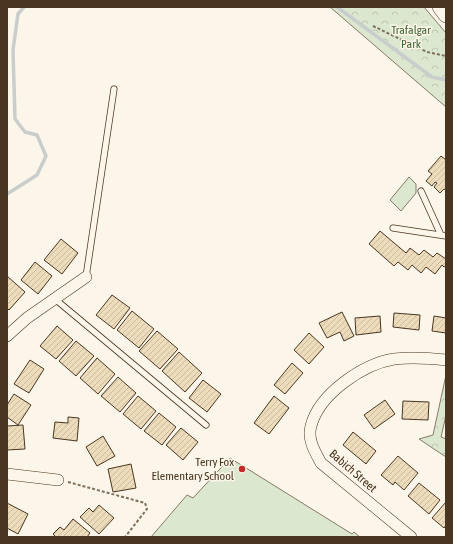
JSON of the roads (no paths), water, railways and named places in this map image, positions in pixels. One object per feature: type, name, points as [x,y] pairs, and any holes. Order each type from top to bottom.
[{"type":"main road","points":[[440,7],[446,15]]},
{"type":"street","points":[[7,336],[27,318],[54,298],[86,278]]},
{"type":"street","name":"Babich Street","points":[[412,537],[321,463],[311,446],[310,427],[317,411],[337,387],[362,370],[392,360],[421,357],[446,360]]},
{"type":"street","points":[[7,474],[58,480]]},
{"type":"lane","points":[[86,278],[114,89]]},
{"type":"lane","points":[[420,191],[444,235]]},
{"type":"lane","points":[[393,228],[444,235]]},
{"type":"lane","points":[[54,298],[206,425]]},
{"type":"waterway","points":[[7,194],[37,175],[46,156],[37,135],[25,132],[15,119],[13,50],[18,14],[24,7]]},
{"type":"waterway","points":[[337,7],[432,77],[446,80]]},
{"type":"place","name":"Terry Fox Elementary School","points":[[242,469]]},
{"type":"park label","name":"Trafalgar Park","points":[[411,37]]}]
